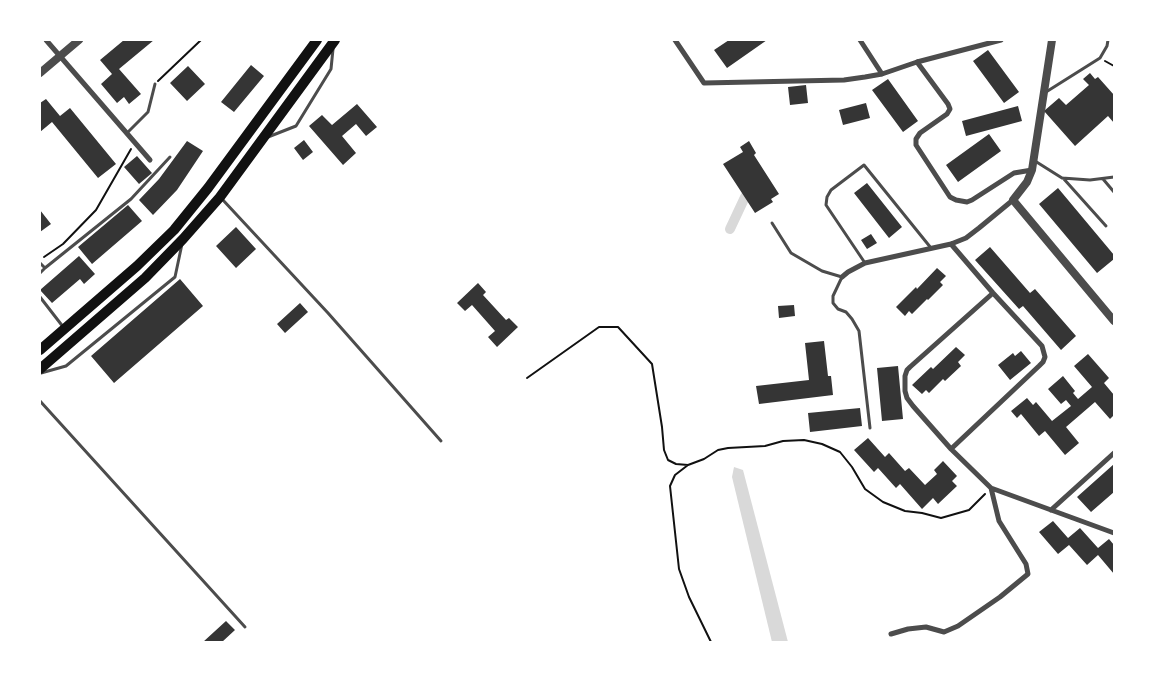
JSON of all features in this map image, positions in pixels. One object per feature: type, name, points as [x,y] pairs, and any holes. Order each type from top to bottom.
[{"type":"main road","points":[[40,350],[137,266],[174,230],[208,188],[317,40]]},
{"type":"main road","points":[[40,369],[146,278],[184,239],[220,197],[335,41]]},
{"type":"street","points":[[46,40],[150,160]]},
{"type":"street","points":[[40,73],[79,40]]},
{"type":"street","points":[[675,40],[704,83],[844,80],[882,74],[917,62],[1001,40]]},
{"type":"street","points":[[860,40],[882,74]]},
{"type":"street","points":[[842,277],[865,263],[951,244],[966,238],[1013,200],[1032,170],[1052,40]]},
{"type":"street","points":[[917,62],[948,104],[950,110],[920,133],[916,139],[916,145],[950,197],[967,202],[1014,173],[1032,170]]},
{"type":"street","points":[[1013,200],[1114,321]]},
{"type":"street","points":[[951,244],[1042,346],[1045,357],[1039,366],[951,449]]},
{"type":"street","points":[[993,293],[910,366],[905,376],[907,398],[951,449],[991,488],[1114,533]]},
{"type":"street","points":[[1050,510],[1114,453]]},
{"type":"street","points":[[891,634],[908,629],[926,627],[944,632],[958,626],[1000,597],[1028,574],[1026,564],[998,521],[991,488]]},
{"type":"lane","points":[[1043,93],[1100,58],[1107,46],[1108,40]]},
{"type":"lane","points":[[263,139],[296,126],[331,69],[335,41]]},
{"type":"lane","points":[[127,133],[148,112],[155,84]]},
{"type":"lane","points":[[40,273],[131,199],[170,157]]},
{"type":"lane","points":[[1034,161],[1062,178],[1106,226]]},
{"type":"lane","points":[[865,263],[826,205],[827,197],[831,190],[864,165],[931,248]]},
{"type":"lane","points":[[1062,178],[1090,180],[1114,177]]},
{"type":"lane","points":[[1102,179],[1114,192]]},
{"type":"lane","points":[[220,197],[328,313],[441,441]]},
{"type":"lane","points":[[772,223],[791,253],[822,272],[842,277],[833,296],[833,304],[838,310],[846,312],[859,331],[870,428]]},
{"type":"lane","points":[[40,374],[66,366],[175,276],[184,239]]},
{"type":"lane","points":[[40,261],[45,268]]},
{"type":"lane","points":[[40,297],[64,329]]},
{"type":"lane","points":[[40,400],[245,627]]},
{"type":"path","points":[[155,84],[201,40]]},
{"type":"path","points":[[1100,58],[1114,66]]},
{"type":"path","points":[[40,261],[63,244],[96,210],[135,142]]},
{"type":"path","points":[[527,378],[599,327],[618,327],[652,364],[664,450],[668,460],[676,464],[688,464],[704,459],[718,450],[728,448],[765,446],[783,441],[804,440],[822,444],[840,452],[866,489],[883,502],[905,511],[941,518],[969,510],[991,488]]},
{"type":"path","points":[[688,464],[675,475],[670,486],[679,570],[689,597],[711,642]]},
{"type":"shaded area","points":[[734,467],[743,470],[788,642],[772,642],[732,477]]},
{"type":"building","points":[[124,40],[154,40],[119,69],[141,94],[129,104],[124,97],[117,103],[101,84],[112,74],[100,60]]},
{"type":"building","points":[[729,40],[767,40],[727,68],[714,50]]},
{"type":"building","points":[[988,50],[1019,92],[1004,103],[973,61]]},
{"type":"building","points":[[251,65],[264,76],[234,112],[221,102]]},
{"type":"building","points":[[188,66],[205,84],[187,101],[170,83]]},
{"type":"building","points":[[1090,73],[1095,79],[1098,77],[1114,95],[1114,123],[1108,116],[1075,146],[1044,111],[1059,98],[1066,105],[1089,85],[1083,79]]},
{"type":"building","points":[[888,79],[918,121],[903,132],[872,90]]},
{"type":"building","points":[[806,85],[808,103],[790,105],[788,87]]},
{"type":"building","points":[[46,99],[60,116],[70,108],[116,164],[98,178],[52,122],[40,132],[40,103]]},
{"type":"building","points":[[866,103],[870,118],[843,125],[839,110]]},
{"type":"building","points":[[357,104],[377,127],[366,136],[356,124],[342,136],[356,153],[343,165],[309,126],[322,115],[332,125]]},
{"type":"building","points":[[1018,106],[1022,121],[966,136],[962,121]]},
{"type":"building","points":[[989,134],[1001,151],[958,182],[946,165]]},
{"type":"building","points":[[304,140],[313,152],[303,160],[294,148]]},
{"type":"building","points":[[187,141],[203,151],[177,190],[153,215],[139,200],[159,179]]},
{"type":"building","points":[[749,141],[756,153],[754,155],[779,194],[771,199],[773,202],[755,213],[723,164],[743,152],[740,147]]},
{"type":"building","points":[[137,156],[152,173],[139,184],[124,167]]},
{"type":"building","points":[[867,183],[902,227],[889,238],[854,193]]},
{"type":"building","points":[[1058,188],[1114,255],[1114,259],[1097,273],[1039,204]]},
{"type":"building","points":[[128,205],[142,221],[92,264],[78,247]]},
{"type":"building","points":[[40,210],[51,224],[40,232]]},
{"type":"building","points":[[236,227],[256,249],[236,268],[216,246]]},
{"type":"building","points":[[871,234],[877,243],[867,249],[861,240]]},
{"type":"building","points":[[990,247],[1030,293],[1035,289],[1076,336],[1061,350],[1023,306],[1019,309],[975,260]]},
{"type":"building","points":[[79,256],[95,274],[84,284],[80,279],[52,303],[40,290]]},
{"type":"building","points":[[937,268],[946,276],[940,282],[943,285],[912,314],[909,311],[905,316],[896,307]]},
{"type":"building","points":[[180,279],[203,306],[114,383],[91,356]]},
{"type":"building","points":[[478,283],[486,292],[483,295],[506,320],[509,318],[518,327],[497,347],[488,337],[495,331],[472,305],[465,311],[457,303]]},
{"type":"building","points":[[300,303],[308,312],[285,333],[277,324]]},
{"type":"building","points":[[794,305],[795,316],[779,318],[778,306]]},
{"type":"building","points":[[824,341],[828,376],[831,376],[833,395],[759,404],[756,386],[809,380],[805,343]]},
{"type":"building","points":[[956,347],[965,355],[958,362],[961,366],[945,381],[943,379],[929,393],[926,390],[922,394],[912,385],[931,367],[933,369]]},
{"type":"building","points":[[1021,351],[1031,363],[1010,380],[998,365],[1013,353],[1015,356]]},
{"type":"building","points":[[1088,354],[1109,378],[1104,383],[1114,395],[1114,415],[1110,419],[1095,402],[1066,427],[1079,443],[1065,455],[1045,431],[1039,436],[1021,414],[1017,418],[1011,411],[1027,398],[1033,405],[1036,402],[1052,421],[1071,406],[1066,400],[1061,404],[1048,389],[1063,376],[1075,391],[1073,393],[1078,399],[1092,387],[1074,366]]},
{"type":"building","points":[[898,366],[903,419],[882,421],[877,368]]},
{"type":"building","points":[[860,408],[862,426],[810,432],[808,413]]},
{"type":"building","points":[[868,438],[885,457],[889,453],[905,471],[909,468],[925,485],[937,474],[934,470],[943,461],[957,476],[952,481],[957,486],[938,504],[933,498],[922,509],[900,484],[896,488],[878,468],[874,472],[854,450]]},
{"type":"building","points":[[1114,464],[1114,492],[1091,512],[1077,497]]},
{"type":"building","points":[[1053,521],[1068,538],[1080,528],[1098,548],[1109,539],[1114,545],[1114,574],[1098,555],[1087,565],[1069,545],[1058,554],[1039,532]]},
{"type":"building","points":[[226,621],[235,630],[222,642],[203,642]]},
{"type":"waterway","points":[[730,229],[745,197]]}]
